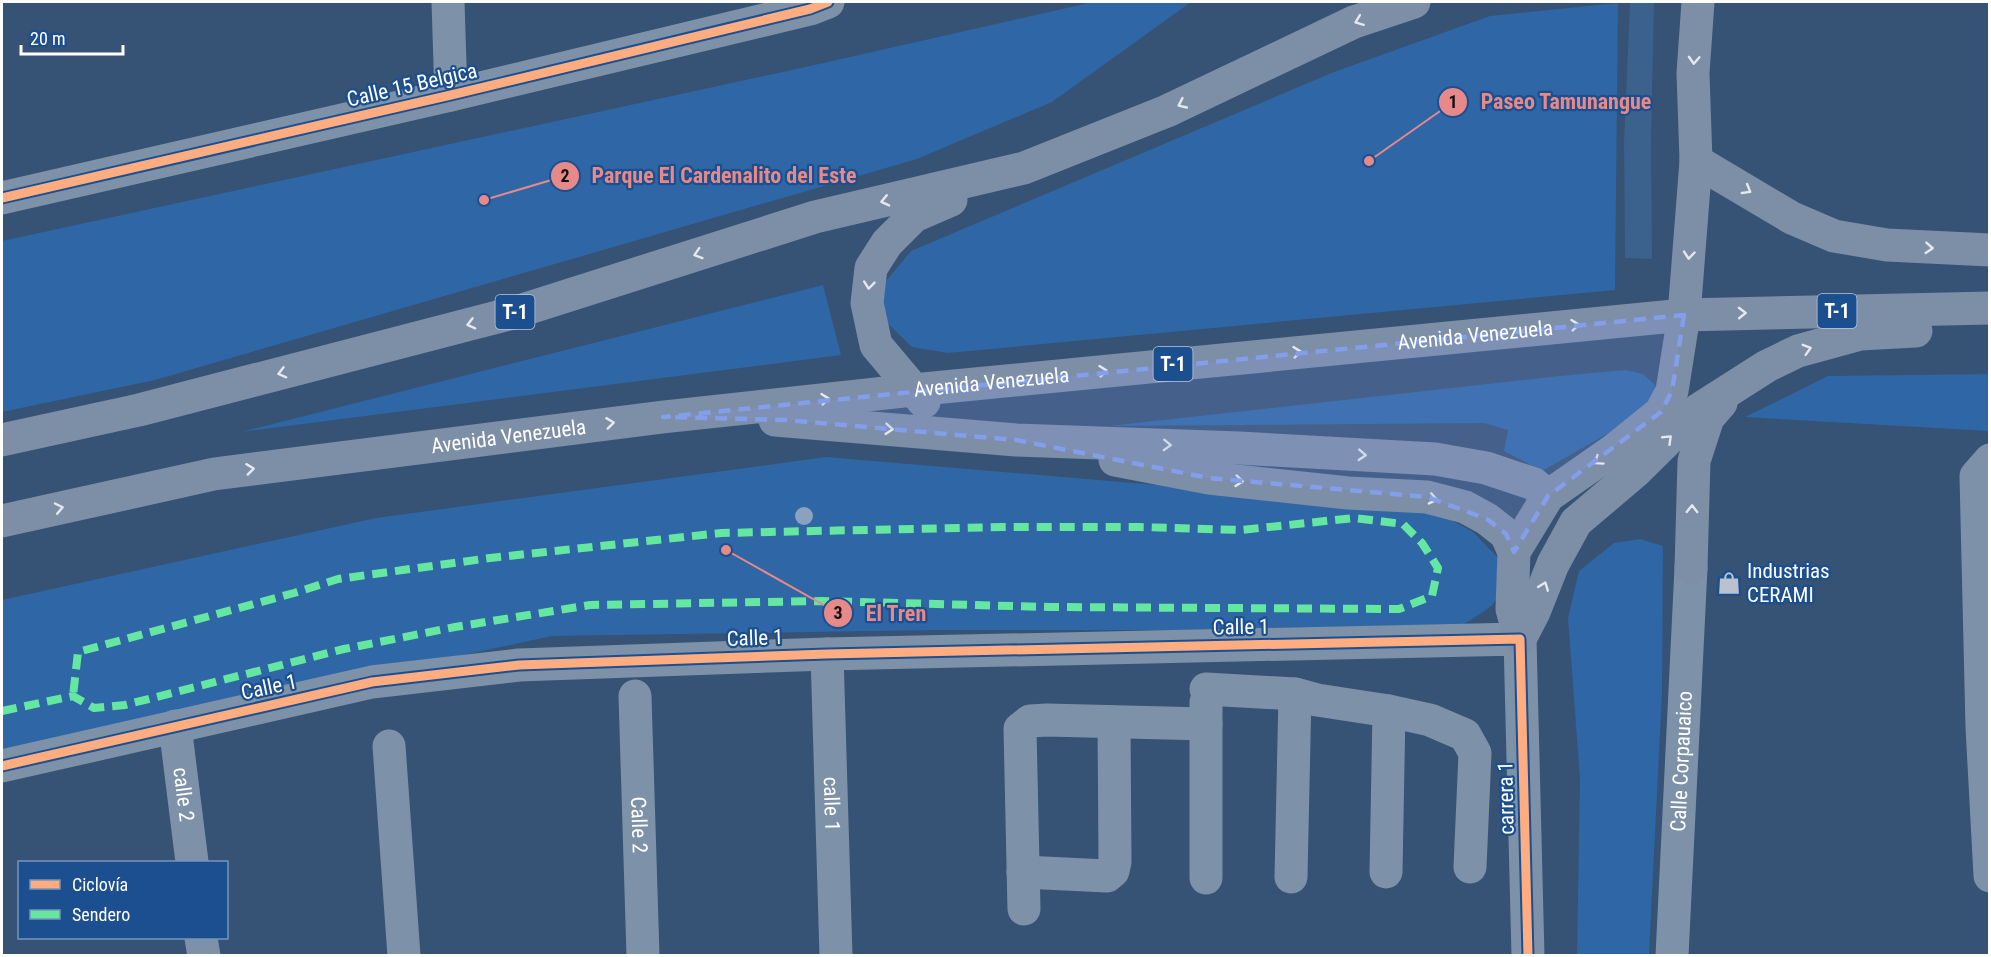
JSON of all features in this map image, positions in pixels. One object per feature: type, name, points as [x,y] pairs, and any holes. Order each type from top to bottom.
[{"type":"main road","name":"T-1","points":[[2,440],[140,410],[501,316],[815,217],[1024,168],[1167,111],[1354,22],[1414,2]]},
{"type":"main road","points":[[1514,552],[1548,496],[1614,450],[1661,412],[1672,391],[1684,315],[1696,161],[1693,73],[1698,2]]},
{"type":"main road","points":[[1696,161],[1792,218],[1834,236],[1887,245],[1989,250]]},
{"type":"main road","points":[[955,435],[913,390],[876,345],[867,303],[871,268],[887,243],[914,216],[1024,168]]},
{"type":"main road","name":"Avenida Venezuela","points":[[2,521],[213,474],[663,417],[913,390],[1684,315],[1989,308]]},
{"type":"main road","points":[[1520,639],[1534,612],[1552,564],[1576,522],[1635,472],[1698,410],[1767,366],[1798,351],[1860,334],[1989,328]]},
{"type":"main road","points":[[1691,568],[1694,460],[1707,418],[1738,386]]},
{"type":"main road","points":[[663,417],[785,420],[1016,440],[1239,448],[1435,459],[1486,468],[1533,484],[1548,496]]},
{"type":"main road","points":[[1016,440],[1209,478],[1348,493],[1427,497],[1465,507],[1487,519],[1506,534],[1514,552],[1512,609],[1520,639]]},
{"type":"street","points":[[448,2],[451,95]]},
{"type":"street","name":"Calle 15 Belgica","points":[[2,198],[451,95],[810,9],[828,2]]},
{"type":"street","points":[[1983,468],[1989,876]]},
{"type":"street","name":"Calle Corpauaico","points":[[1672,956],[1691,568]]},
{"type":"street","name":"Calle 1","points":[[2,766],[372,682],[519,665],[827,654],[1520,639]]},
{"type":"street","name":"carrera 1","points":[[1520,639],[1528,956]]},
{"type":"street","points":[[1206,878],[1207,646]]},
{"type":"street","name":"calle 1","points":[[827,654],[836,956]]},
{"type":"street","points":[[1206,688],[1295,694],[1317,700],[1389,711],[1430,720],[1465,735],[1475,753],[1470,867]]},
{"type":"street","points":[[1291,877],[1295,694]]},
{"type":"street","name":"Calle 2","points":[[635,696],[643,956]]},
{"type":"street","points":[[1386,872],[1389,711]]},
{"type":"street","points":[[1024,909],[1020,729],[1030,721],[1206,724]]},
{"type":"street","points":[[1023,872],[1107,876],[1113,870],[1115,862],[1114,722]]},
{"type":"street","name":"calle 2","points":[[175,726],[192,861]]},
{"type":"street","points":[[389,746],[404,956]]},
{"type":"street","points":[[201,939],[204,956]]},
{"type":"highlighted area","points":[[1684,315],[1672,391],[1661,412],[1548,496],[1514,552],[1506,534],[1487,519],[1427,497],[1209,478],[1016,440],[785,420],[663,417]]},
{"type":"shaded area","points":[[1093,2],[1191,2],[1052,102],[917,159],[155,380],[2,412],[2,241],[810,66]]},
{"type":"shaded area","points":[[1630,2],[1654,2],[1651,141],[1652,259],[1625,258],[1624,142]]},
{"type":"shaded area","points":[[1618,3],[1615,290],[948,353],[912,347],[884,320],[881,287],[911,251],[1334,72],[1490,16]]},
{"type":"shaded area","points":[[823,285],[841,355],[241,432]]},
{"type":"shaded area","points":[[1625,370],[1643,374],[1655,385],[1652,405],[1642,414],[1542,471],[1504,451],[1508,430],[1484,423],[1109,426],[1560,376]]},
{"type":"shaded area","points":[[1989,374],[1989,431],[1745,417],[1828,376]]},
{"type":"shaded area","points":[[826,457],[1429,508],[1473,532],[1500,560],[1501,585],[1492,606],[1464,624],[1187,630],[938,630],[552,636],[2,754],[2,600],[376,518]]},
{"type":"shaded area","points":[[1640,539],[1663,546],[1662,692],[1649,955],[1577,955],[1580,779],[1568,618],[1579,571],[1614,543]]},
{"type":"marked path","points":[[2,711],[73,696],[94,708],[125,705],[344,649],[455,627],[590,605],[822,601],[1049,607],[1399,609],[1432,596],[1438,568],[1422,543],[1403,524],[1354,518],[1241,530],[1003,527],[721,533],[490,558],[338,579],[78,652],[73,696]]},
{"type":"cycle path","points":[[2,198],[451,95],[810,9],[828,2]]},
{"type":"cycle path","points":[[2,766],[372,682],[519,665],[827,654],[1520,639],[1528,956]]},
{"type":"place","name":"Paseo Tamunangue","points":[[1369,161]]},
{"type":"place","name":"Parque El Cardenalito del Este","points":[[484,200]]},
{"type":"place","name":"El Tren","points":[[726,550]]},
{"type":"place","name":"Industrias CERAMI","points":[[1729,583]]}]
